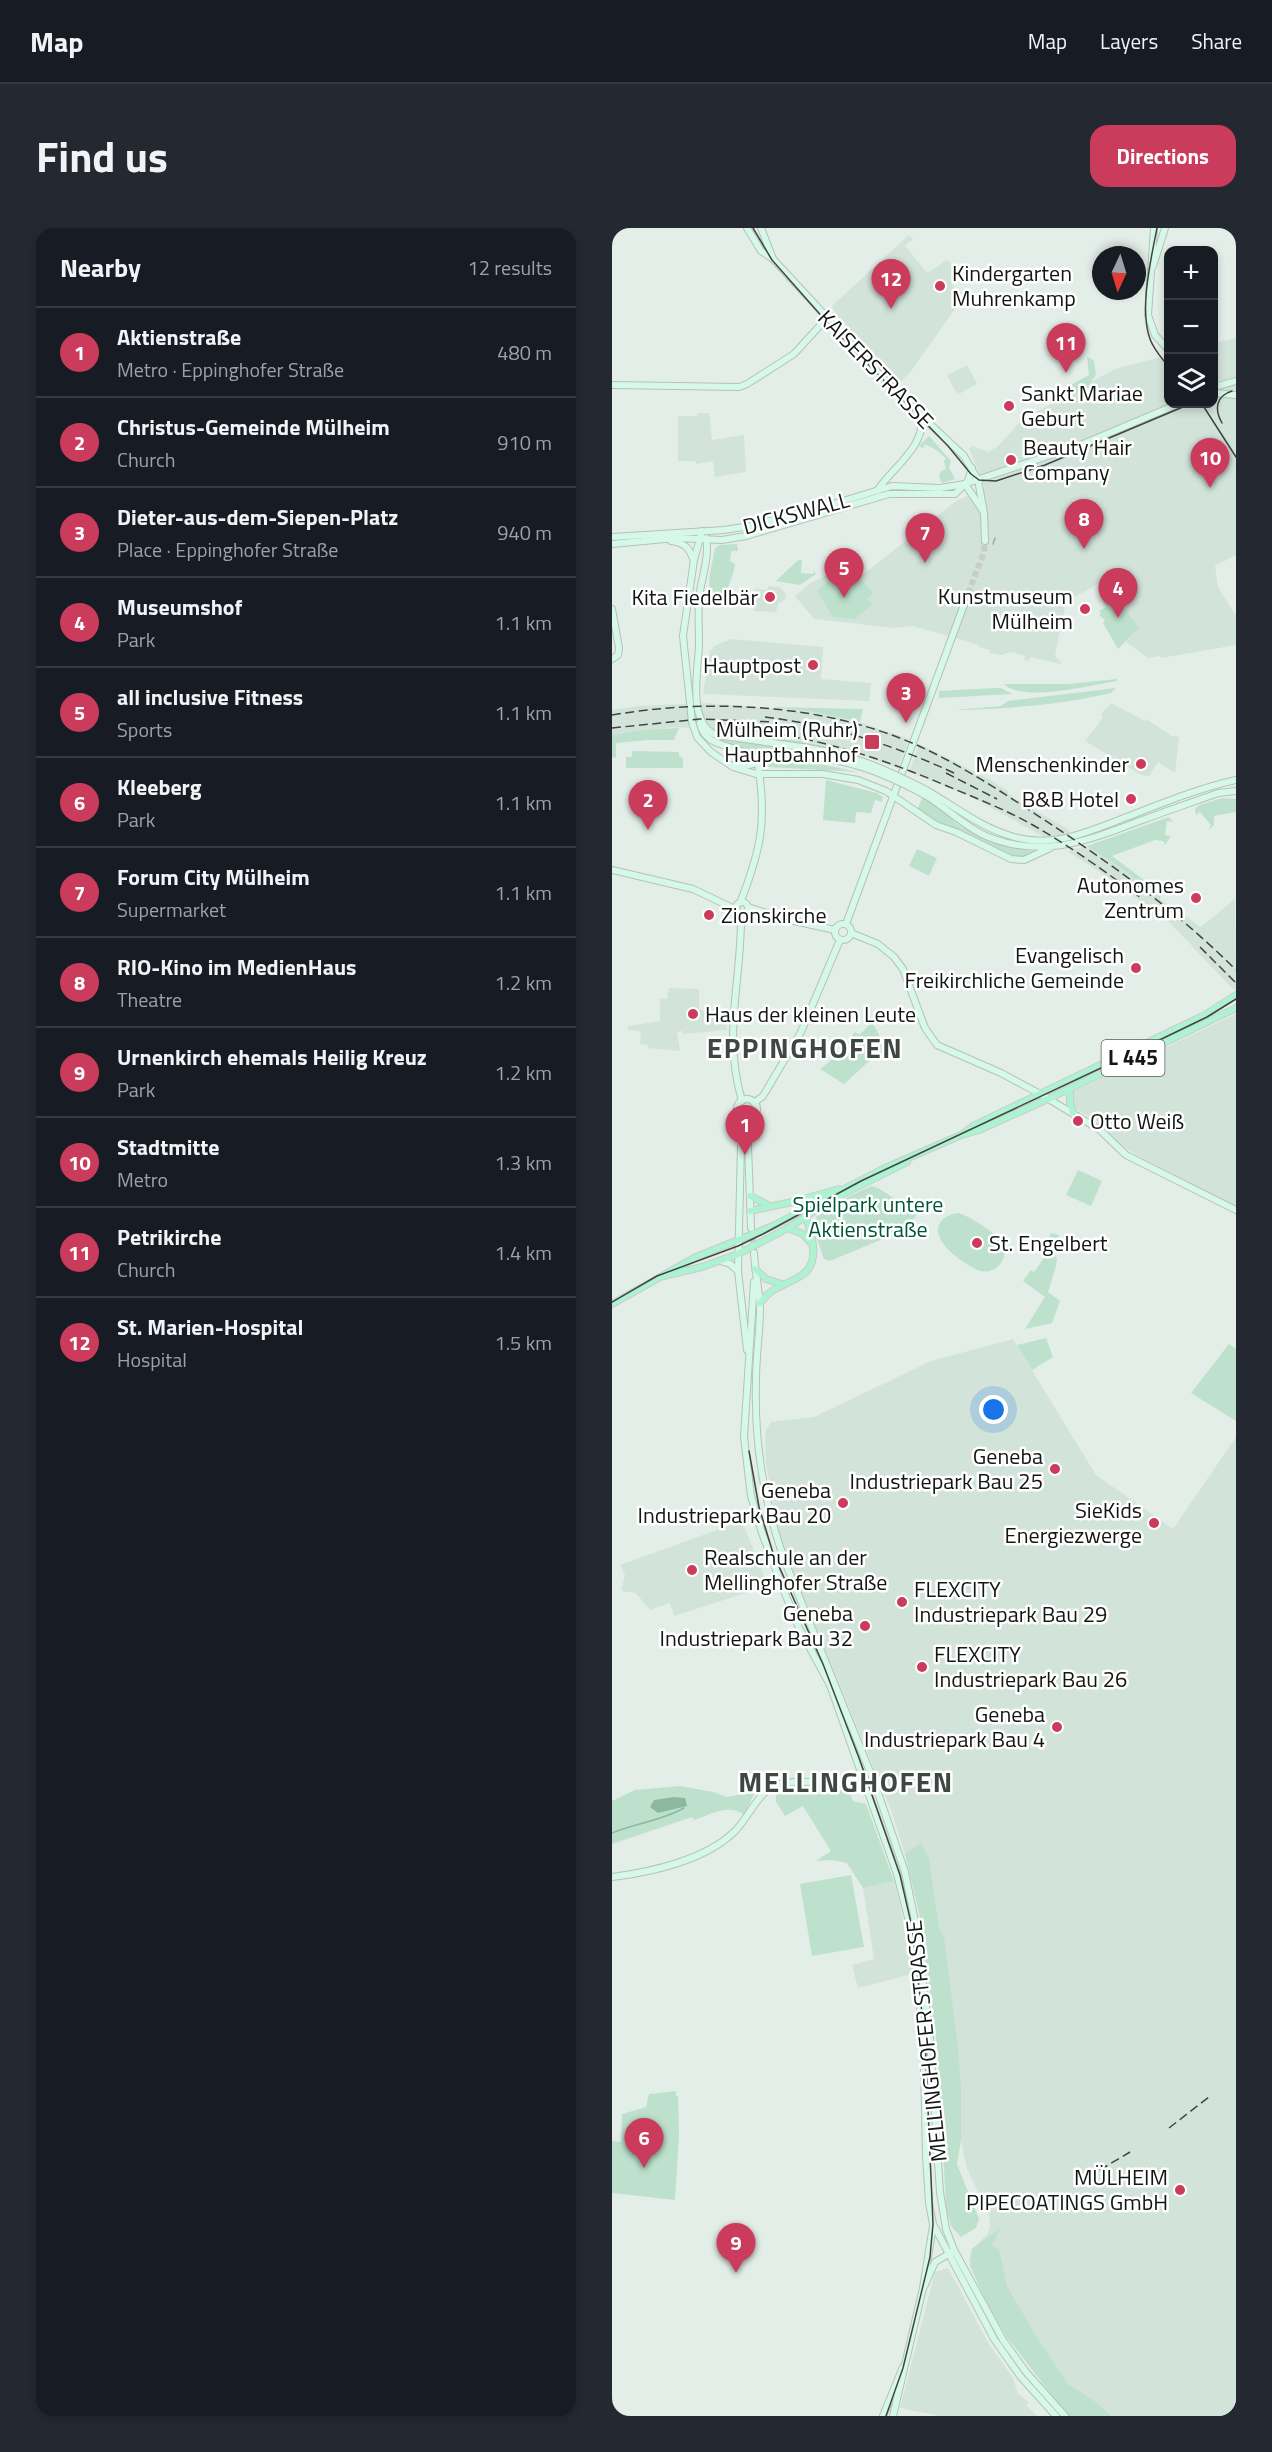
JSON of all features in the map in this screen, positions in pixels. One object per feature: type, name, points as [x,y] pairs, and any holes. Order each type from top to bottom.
[{"type":"main road","name":"KAISERSTRASSE","points":[[747,228],[761,251],[773,259],[826,319],[919,415],[964,456],[978,479],[984,513],[985,541]]},
{"type":"main road","name":"KAISERSTRASSE","points":[[761,228],[773,259]]},
{"type":"main road","points":[[1154,228],[1148,298],[1149,322],[1164,344]]},
{"type":"main road","points":[[1151,269],[1160,250],[1165,228]]},
{"type":"main road","points":[[612,386],[739,387],[794,354],[826,319]]},
{"type":"main road","points":[[1218,385],[1236,381]]},
{"type":"main road","points":[[1218,394],[1236,395]]},
{"type":"main road","name":"DICKSWALL","points":[[612,537],[750,526],[896,486],[940,488],[965,484],[1083,444],[1168,408]]},
{"type":"main road","points":[[877,491],[904,461],[913,446],[922,428],[919,415]]},
{"type":"main road","points":[[972,468],[970,479],[965,484],[984,513]]},
{"type":"main road","name":"DICKSWALL","points":[[612,544],[676,538],[722,540],[746,536],[889,494],[957,494],[965,484]]},
{"type":"main road","points":[[702,531],[694,560],[683,636],[692,722],[702,744],[728,764],[740,770],[759,775],[836,775],[872,785],[894,796],[899,802],[936,825],[976,841],[1011,859],[1024,860],[1050,848],[1088,840],[1218,793],[1236,791]]},
{"type":"main road","points":[[702,531],[706,539],[699,604],[696,684],[702,732],[720,745],[746,753],[758,764],[763,831],[746,888],[732,1012],[736,1080],[742,1101]]},
{"type":"main road","points":[[668,540],[686,545],[694,560]]},
{"type":"main road","points":[[965,602],[846,924],[851,933],[878,944],[903,969],[925,1028],[937,1045],[1001,1073],[1100,1130],[1126,1155],[1236,1210]]},
{"type":"main road","points":[[612,609],[615,657]]},
{"type":"main road","points":[[699,717],[707,730],[716,735],[830,751],[860,759],[887,770],[926,793],[964,824],[987,836],[1023,847],[1050,848]]},
{"type":"main road","points":[[728,764],[739,766],[758,764],[786,754],[830,758],[858,764],[926,793],[1006,835],[1031,840],[1049,840],[1084,834],[1165,802],[1236,780]]},
{"type":"main road","points":[[612,870],[682,886],[765,914],[835,930]]},
{"type":"main road","points":[[835,930],[837,926],[846,924]]},
{"type":"main road","points":[[835,930],[840,940]]},
{"type":"main road","points":[[840,940],[845,940],[851,933]]},
{"type":"main road","points":[[747,1119],[755,1113],[754,1103],[767,1089],[801,1032],[840,940]]},
{"type":"main road","name":"L 445","points":[[961,1135],[975,1125],[1205,1015],[1236,995]]},
{"type":"main road","name":"L 445","points":[[659,1276],[721,1261],[738,1254],[788,1228],[804,1214],[848,1186],[896,1163],[1048,1099],[1236,1008]]},
{"type":"main road","points":[[1070,1088],[1073,1113]]},
{"type":"main road","points":[[747,1119],[737,1111],[738,1104],[748,1100],[754,1103]]},
{"type":"main road","points":[[747,1119],[751,1228]]},
{"type":"main road","points":[[748,1129],[741,1146],[738,1240],[738,1271],[748,1359]]},
{"type":"main road","name":"L 445","points":[[612,1304],[696,1257],[804,1214],[902,1166],[914,1157]]},
{"type":"main road","points":[[750,1211],[848,1186]]},
{"type":"main road","points":[[750,1196],[771,1206]]},
{"type":"main road","points":[[760,1303],[769,1292],[807,1271],[813,1260],[812,1244],[804,1214]]},
{"type":"main road","points":[[788,1228],[803,1234],[812,1244]]},
{"type":"main road","points":[[754,1253],[755,1269],[766,1280],[782,1284]]},
{"type":"main road","points":[[721,1261],[730,1264],[738,1271]]},
{"type":"main road","name":"MELLINGHOFER STRASSE","points":[[755,1269],[760,1303],[756,1377],[761,1474],[775,1533],[875,1784],[900,1853],[915,1926],[930,2039],[940,2192],[951,2252]]},
{"type":"main road","name":"MELLINGHOFER STRASSE","points":[[755,1269],[744,1437],[747,1478],[762,1533],[798,1625],[830,1685],[897,1874],[910,1926],[922,2022],[929,2202],[933,2224],[943,2243],[951,2252]]},
{"type":"main road","points":[[745,1416],[750,1416],[757,1421]]},
{"type":"main road","points":[[814,1655],[822,1652]]},
{"type":"main road","points":[[612,1878],[655,1869],[712,1848],[737,1829],[758,1801],[777,1785],[796,1782],[875,1784]]},
{"type":"main road","name":"MELLINGHOFER STRASSE","points":[[893,2416],[923,2288],[933,2224]]},
{"type":"main road","points":[[951,2252],[1006,2358],[1056,2416]]},
{"type":"main road","points":[[951,2252],[1003,2340],[1026,2372],[1065,2416]]},
{"type":"main road","name":"MELLINGHOFER STRASSE","points":[[923,2288],[933,2265],[951,2252]]},
{"type":"main road","name":"MELLINGHOFER STRASSE","points":[[885,2416],[898,2377],[905,2364]]},
{"type":"shaded area","points":[[909,235],[913,239],[905,246],[927,273],[947,260],[961,273],[951,284],[964,296],[911,371],[900,382],[838,317],[832,306]]},
{"type":"shaded area","points":[[1236,338],[1236,555],[1215,566],[1218,587],[1236,616],[1236,645],[1161,658],[1159,656],[1148,658],[1126,642],[1139,628],[1110,588],[1100,583],[1069,600],[1065,606],[1055,655],[1062,664],[1030,657],[1029,661],[1024,660],[1025,656],[1011,652],[1001,655],[990,653],[990,650],[979,647],[979,645],[913,626],[894,628],[814,619],[795,596],[812,582],[825,576],[860,577],[956,501],[985,488],[969,448],[973,446],[988,452],[997,447],[1022,420],[1115,369],[1164,356],[1164,408],[1218,408],[1218,342]]},
{"type":"shaded area","points":[[967,365],[977,384],[959,394],[947,375]]},
{"type":"shaded area","points":[[698,413],[709,413],[712,440],[744,435],[746,472],[715,477],[713,461],[696,464],[695,461],[678,461],[678,416],[697,416]]},
{"type":"shaded area","name":"Kita Fiedelbär","points":[[768,586],[780,587],[786,594],[785,599],[778,604],[776,612],[754,611],[755,589],[767,590]]},
{"type":"shaded area","points":[[731,639],[823,647],[821,679],[871,683],[869,701],[703,694],[710,652],[714,646]]},
{"type":"shaded area","points":[[705,703],[814,712],[862,723],[909,739],[898,768],[843,749],[754,732],[674,727],[612,735],[612,710],[639,706]]},
{"type":"shaded area","points":[[1111,703],[1145,721],[1146,719],[1172,736],[1179,737],[1175,773],[1158,762],[1149,776],[1141,775],[1085,741],[1103,718],[1101,714]]},
{"type":"shaded area","points":[[919,744],[987,778],[1027,806],[1068,829],[1069,834],[1044,837],[974,798],[909,772]]},
{"type":"shaded area","points":[[1087,846],[1124,870],[1161,900],[1201,927],[1235,899],[1236,989],[1234,990],[1171,924],[1112,880],[1067,851]]},
{"type":"shaded area","name":"Haus der kleinen Leute","points":[[669,988],[699,989],[699,1010],[725,1011],[727,1030],[683,1034],[683,1031],[677,1032],[680,1051],[648,1048],[648,1045],[640,1044],[641,1031],[628,1030],[628,1026],[660,1021],[660,998],[667,999]]},
{"type":"shaded area","points":[[1236,1014],[1236,1208],[1140,1157],[1108,1137],[1096,1121],[1074,1108],[1072,1092]]},
{"type":"shaded area","points":[[1013,1339],[1096,1475],[1173,1529],[1236,1437],[1236,2416],[1111,2416],[1068,2384],[969,2261],[972,2249],[988,2234],[989,2215],[967,2169],[961,2141],[943,2142],[938,2053],[920,1917],[911,1874],[891,1810],[789,1561],[776,1522],[766,1462],[765,1432],[771,1422],[814,1417],[931,1361]]},
{"type":"shaded area","name":"Realschule an der Mellinghofer Straße","points":[[742,1521],[768,1586],[674,1616],[670,1603],[650,1610],[636,1593],[621,1591],[625,1575],[620,1565]]},
{"type":"shaded area","points":[[685,1798],[687,1806],[658,1813],[650,1807],[654,1800]]},
{"type":"shaded area","points":[[894,1881],[912,1974],[858,1988],[852,1965],[874,1959],[863,1888]]},
{"type":"shaded area","points":[[948,2268],[989,2344],[1013,2378],[1018,2394],[1029,2402],[1026,2405],[1037,2416],[940,2416],[900,2408],[935,2272]]},
{"type":"green space","points":[[1087,356],[1094,361],[1096,375],[1088,386],[1069,399],[1067,387],[1089,375]]},
{"type":"green space","points":[[929,436],[951,461],[949,468],[955,479],[942,483],[939,477],[940,472],[946,469],[944,461],[946,459],[938,451],[925,444],[923,448],[919,446]]},
{"type":"green space","points":[[737,544],[738,551],[731,551],[730,561],[735,564],[733,575],[724,604],[719,607],[709,586],[715,548],[719,545]]},
{"type":"green space","points":[[798,560],[802,560],[801,573],[813,574],[814,571],[816,574],[800,585],[776,581]]},
{"type":"green space","points":[[835,575],[860,578],[873,593],[867,599],[872,605],[855,619],[833,617],[817,591]]},
{"type":"green space","points":[[1111,589],[1139,628],[1118,649],[1103,623],[1105,620],[1099,615],[1101,613],[1099,611],[1106,607],[1100,596]]},
{"type":"green space","points":[[1117,679],[1117,681],[1091,686],[1041,692],[1025,692],[1004,684],[1068,684]]},
{"type":"green space","points":[[1001,688],[1012,694],[939,698],[939,691]]},
{"type":"green space","points":[[1116,688],[1111,693],[1053,703],[954,710],[1001,706],[1008,701]]},
{"type":"green space","points":[[770,707],[863,709],[860,722],[814,712]]},
{"type":"green space","points":[[679,728],[674,740],[616,743],[616,758],[612,757],[612,735]]},
{"type":"green space","points":[[712,728],[754,732],[839,749],[723,734]]},
{"type":"green space","points":[[714,738],[794,751],[756,758],[737,752]]},
{"type":"green space","points":[[632,751],[679,752],[679,756],[683,758],[683,768],[626,768],[626,757],[632,757]]},
{"type":"green space","points":[[786,758],[793,759],[793,762],[821,764],[858,772],[768,767],[769,762]]},
{"type":"green space","points":[[826,780],[877,793],[883,797],[882,802],[875,800],[871,813],[856,812],[855,823],[823,820]]},
{"type":"green space","points":[[922,798],[936,805],[958,825],[980,837],[1004,846],[1038,852],[1022,857],[1008,856],[969,835],[935,822],[917,810]]},
{"type":"green space","points":[[1222,798],[1236,799],[1236,812],[1214,816],[1214,825],[1208,830],[1211,825],[1200,812],[1196,815],[1195,809],[1199,805]]},
{"type":"green space","points":[[1169,817],[1173,822],[1167,821],[1165,835],[1171,836],[1165,845],[1163,841],[1155,840],[1112,856],[1161,893],[1160,899],[1124,870],[1087,846]]},
{"type":"green space","points":[[917,849],[937,858],[929,876],[909,866]]},
{"type":"green space","points":[[872,1022],[888,1051],[867,1063],[844,1084],[820,1069],[837,1056],[855,1032],[859,1035]]},
{"type":"green space","points":[[1078,1170],[1102,1181],[1091,1206],[1066,1195]]},
{"type":"green space","name":"Spielpark untere Aktienstraße","points":[[871,1186],[914,1211],[916,1216],[908,1225],[909,1228],[830,1261],[824,1259],[814,1231],[816,1217]]},
{"type":"green space","points":[[958,1213],[982,1225],[1003,1244],[1004,1255],[995,1269],[984,1272],[965,1263],[940,1239],[938,1232],[942,1220]]},
{"type":"green space","points":[[1051,1233],[1059,1235],[1053,1256],[1057,1258],[1056,1266],[1048,1292],[1060,1301],[1052,1323],[1025,1329],[1045,1297],[1023,1281],[1031,1270],[1034,1272],[1047,1254],[1044,1250]]},
{"type":"green space","points":[[1046,1338],[1053,1357],[1032,1370],[1017,1345]]},
{"type":"green space","points":[[1229,1344],[1236,1349],[1236,1421],[1191,1393]]},
{"type":"green space","points":[[680,1786],[727,1797],[755,1792],[744,1815],[726,1810],[694,1820],[692,1817],[612,1844],[612,1801],[635,1790]]},
{"type":"green space","points":[[798,1787],[849,1791],[853,1801],[866,1804],[894,1881],[863,1888],[847,1863],[832,1860],[816,1861],[831,1851],[803,1806],[785,1816],[776,1802],[776,1793]]},
{"type":"green space","points":[[921,1843],[929,1858],[939,1929],[944,1937],[958,2047],[961,2140],[957,2164],[979,2219],[976,2228],[961,2237],[951,2226],[946,2207],[938,2053],[920,1917],[905,1854]]},
{"type":"green space","points":[[851,1875],[864,1947],[812,1956],[800,1884]]},
{"type":"green space","points":[[676,2091],[679,2134],[675,2200],[612,2193],[612,2141],[621,2142],[622,2114],[646,2107],[649,2094]]},
{"type":"green space","points":[[1001,2228],[992,2245],[999,2249],[1007,2286],[1036,2336],[1068,2384],[1096,2402],[1111,2416],[1068,2416],[1006,2336],[970,2266],[972,2249]]},
{"type":"waterway","points":[[993,544],[995,538]]},
{"type":"waterway","points":[[612,1833],[684,1808]]},
{"type":"tunnel","points":[[965,602],[984,552],[985,541]]},
{"type":"tunnel","points":[[752,1230],[754,1253]]},
{"type":"tram line","points":[[753,228],[772,260],[825,320],[979,480],[996,481],[1045,465],[1180,408]]},
{"type":"tram line","points":[[1157,228],[1147,284],[1146,313],[1150,339],[1164,361]]},
{"type":"tram line","points":[[1222,423],[1218,413],[1218,404],[1223,396],[1232,391]]},
{"type":"tram line","points":[[1205,408],[1236,457]]},
{"type":"tram line","points":[[612,1302],[657,1276],[738,1246],[763,1234],[861,1181],[1207,1017],[1236,999]]},
{"type":"tram line","points":[[749,1451],[759,1507],[773,1553],[823,1664],[859,1758],[900,1875],[912,1927],[925,2039],[933,2224],[930,2257],[903,2368],[886,2416]]},
{"type":"railway","points":[[612,715],[689,707],[768,708],[845,721],[919,746],[988,784],[1103,860],[1194,930],[1236,970]]},
{"type":"railway","points":[[765,717],[814,725],[862,738],[954,773]]},
{"type":"railway","points":[[612,728],[700,719],[774,722]]},
{"type":"railway","points":[[724,727],[810,740],[865,755],[920,775],[1027,822],[1077,853],[1140,897]]},
{"type":"railway","points":[[946,773],[997,799]]},
{"type":"railway","points":[[1200,947],[1236,983]]},
{"type":"railway","points":[[1169,2128],[1209,2097]]},
{"type":"railway","points":[[1088,2177],[1130,2152]]},
{"type":"place","name":"Kindergarten Muhrenkamp","points":[[940,286]]},
{"type":"place","name":"St. Marien-Hospital","points":[[891,309]]},
{"type":"place","name":"Petrikirche","points":[[1066,373]]},
{"type":"place","name":"Sankt Mariae Geburt","points":[[1009,406]]},
{"type":"place","name":"Beauty Hair Company","points":[[1011,460]]},
{"type":"place","name":"Stadtmitte","points":[[1210,488]]},
{"type":"place","name":"RIO-Kino im MedienHaus","points":[[1084,549]]},
{"type":"place","name":"Forum City Mülheim","points":[[925,563]]},
{"type":"place","name":"Kita Fiedelbär","points":[[770,597]]},
{"type":"place","name":"all inclusive Fitness","points":[[844,598]]},
{"type":"place","name":"Kunstmuseum Mülheim","points":[[1085,609]]},
{"type":"place","name":"Museumshof","points":[[1118,618]]},
{"type":"place","name":"Hauptpost","points":[[813,665]]},
{"type":"place","name":"Dieter-aus-dem-Siepen-Platz","points":[[906,723]]},
{"type":"place","name":"Mülheim (Ruhr) Hauptbahnhof","points":[[872,742]]},
{"type":"place","name":"Menschenkinder","points":[[1141,764]]},
{"type":"place","name":"B&B Hotel","points":[[1131,799]]},
{"type":"place","name":"Christus-Gemeinde Mülheim","points":[[648,830]]},
{"type":"place","name":"Autonomes Zentrum","points":[[1196,898]]},
{"type":"place","name":"Zionskirche","points":[[709,915]]},
{"type":"place","name":"Evangelisch Freikirchliche Gemeinde","points":[[1136,968]]},
{"type":"place","name":"Haus der kleinen Leute","points":[[693,1014]]},
{"type":"place","name":"Otto Weiß","points":[[1078,1121]]},
{"type":"place","name":"Aktienstraße","points":[[745,1155]]},
{"type":"place","name":"St. Engelbert","points":[[977,1243]]},
{"type":"place","name":"Geneba Industriepark Bau 25","points":[[1055,1469]]},
{"type":"place","name":"Geneba Industriepark Bau 20","points":[[843,1503]]},
{"type":"place","name":"SieKids Energiezwerge","points":[[1154,1523]]},
{"type":"place","name":"Realschule an der Mellinghofer Straße","points":[[692,1570]]},
{"type":"place","name":"FLEXCITY Industriepark Bau 29","points":[[902,1602]]},
{"type":"place","name":"Geneba Industriepark Bau 32","points":[[865,1626]]},
{"type":"place","name":"FLEXCITY Industriepark Bau 26","points":[[922,1667]]},
{"type":"place","name":"Geneba Industriepark Bau 4","points":[[1057,1727]]},
{"type":"place","name":"Kleeberg","points":[[644,2168]]},
{"type":"place","name":"MÜLHEIM PIPECOATINGS GmbH","points":[[1180,2190]]},
{"type":"place","name":"Urnenkirch ehemals Heilig Kreuz","points":[[736,2273]]},
{"type":"district","name":"EPPINGHOFEN","points":[[805,1048]]},
{"type":"district","name":"MELLINGHOFEN","points":[[846,1782]]}]
